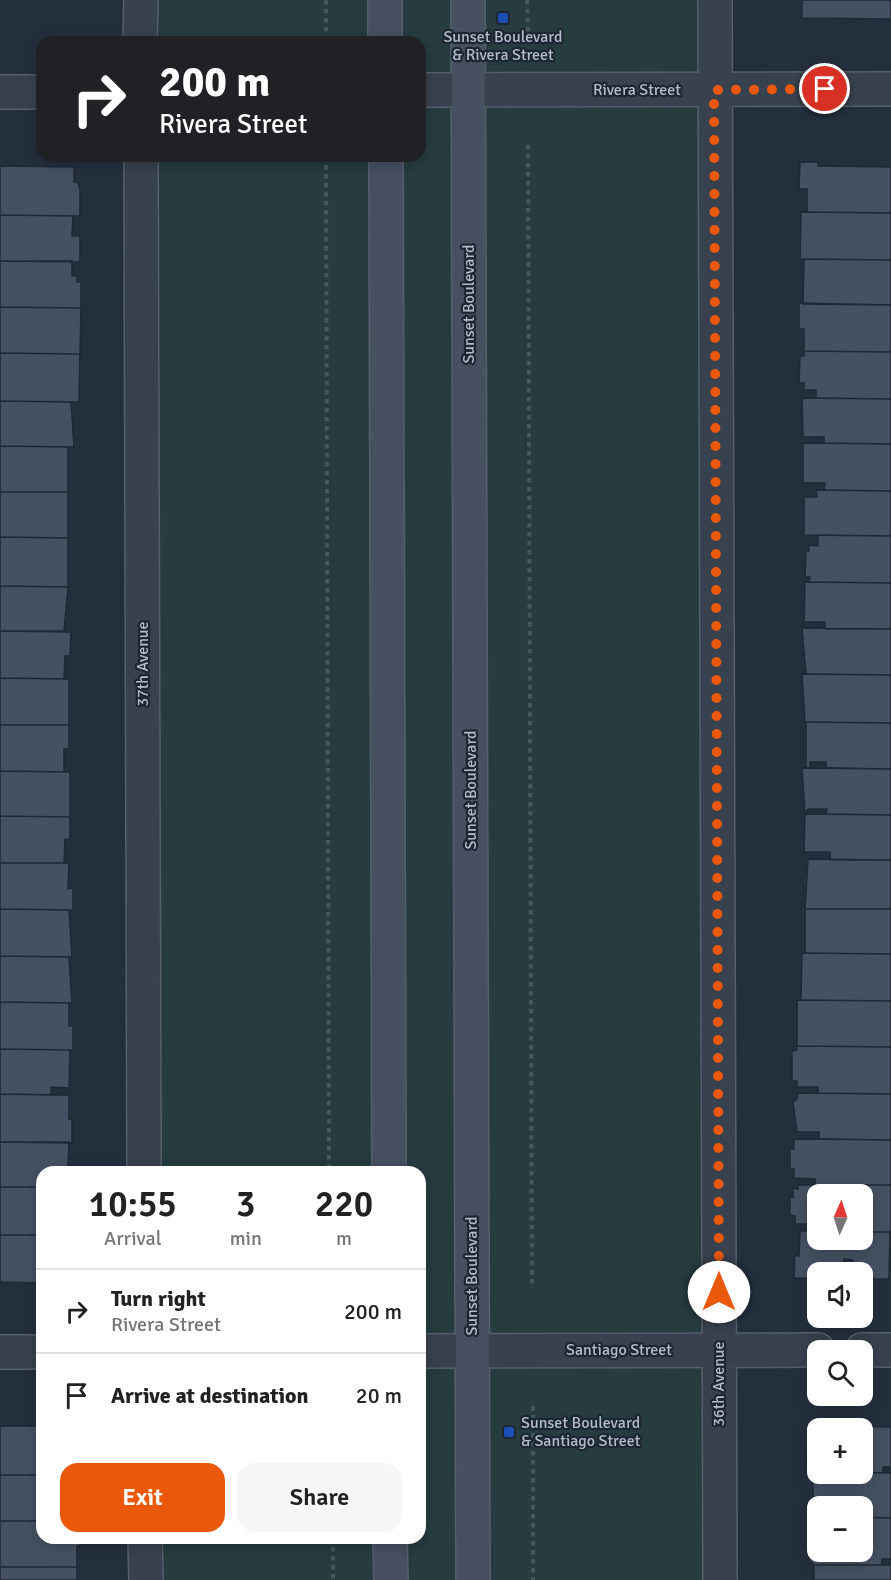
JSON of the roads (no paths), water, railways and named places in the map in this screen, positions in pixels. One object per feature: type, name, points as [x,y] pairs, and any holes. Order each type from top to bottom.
[{"type":"main road","points":[[385,36],[386,0]]},
{"type":"main road","name":"Sunset Boulevard","points":[[468,0],[473,1580]]},
{"type":"main road","points":[[386,162],[389,1166]]},
{"type":"main road","points":[[390,1544],[391,1580]]},
{"type":"street","points":[[141,0],[141,36]]},
{"type":"street","name":"36th Avenue","points":[[714,0],[720,1580]]},
{"type":"street","name":"Rivera Street","points":[[426,90],[891,89]]},
{"type":"street","points":[[0,92],[36,92]]},
{"type":"street","name":"37th Avenue","points":[[141,162],[144,1166]]},
{"type":"street","name":"Santiago Street","points":[[426,1351],[807,1350]]},
{"type":"street","points":[[873,1350],[891,1350]]},
{"type":"street","points":[[0,1352],[36,1352]]},
{"type":"street","points":[[146,1544],[146,1580]]},
{"type":"place","name":"Sunset Boulevard & Rivera Street","points":[[503,18]]},
{"type":"place","name":"Sunset Boulevard & Santiago Street","points":[[509,1432]]}]
